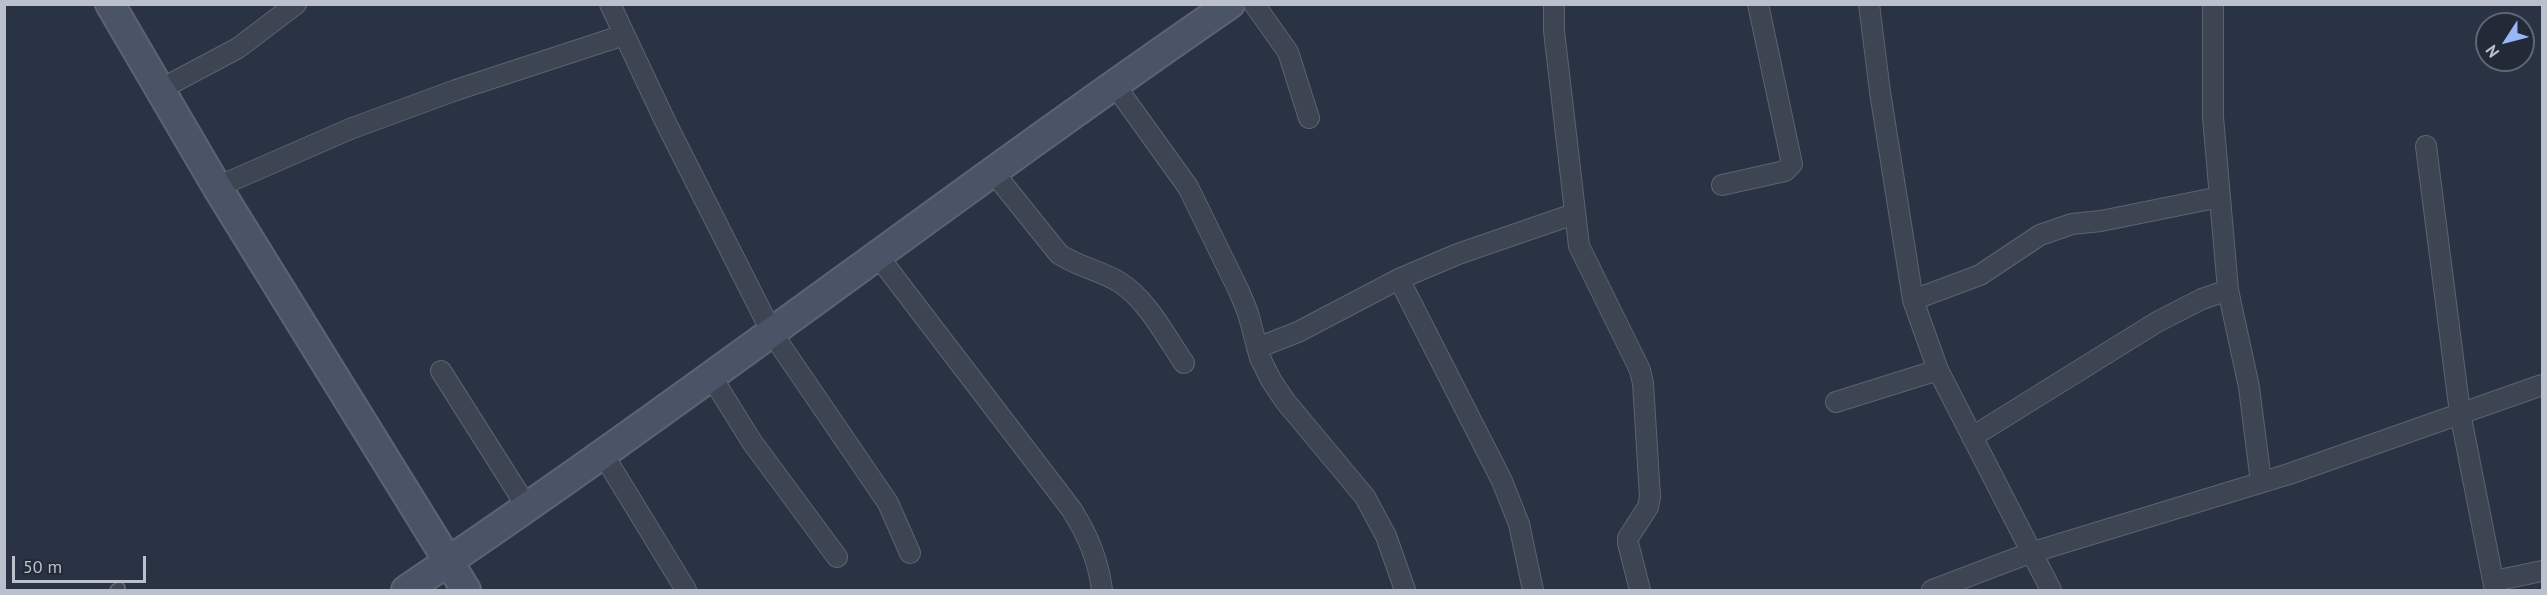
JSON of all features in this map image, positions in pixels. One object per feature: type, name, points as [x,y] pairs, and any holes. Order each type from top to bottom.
[{"type":"street","points":[[110,4],[217,187],[465,591]]},
{"type":"street","points":[[161,89],[238,48],[296,4]]},
{"type":"street","points":[[610,4],[772,333],[888,503],[910,553]]},
{"type":"street","points":[[406,591],[603,454],[1114,84],[1230,4]]},
{"type":"street","points":[[1254,4],[1288,52],[1309,118]]},
{"type":"street","points":[[1554,4],[1554,31],[1576,232],[1584,257],[1640,370],[1644,383],[1650,497],[1648,507],[1628,538],[1640,591]]},
{"type":"street","points":[[1722,185],[1785,171],[1792,164],[1758,4]]},
{"type":"street","points":[[1869,4],[1883,114],[1913,300],[1938,370],[2051,591]]},
{"type":"street","points":[[2213,4],[2213,117],[2228,290],[2249,387],[2261,482]]},
{"type":"street","points":[[217,187],[350,129],[424,101],[624,35]]},
{"type":"street","points":[[1114,84],[1188,187],[1239,291],[1248,313],[1257,348],[1271,380],[1285,401],[1365,497],[1386,536],[1405,591]]},
{"type":"street","points":[[2426,146],[2460,413],[2494,586],[2542,571]]},
{"type":"street","points":[[994,173],[1059,254],[1119,282],[1131,292],[1144,306],[1184,363]]},
{"type":"street","points":[[1913,300],[1980,275],[2040,235],[2072,224],[2101,221],[2220,197]]},
{"type":"street","points":[[1257,348],[1307,328],[1399,279],[1458,254],[1574,214]]},
{"type":"street","points":[[878,256],[1072,510],[1089,537],[1099,566],[1102,591]]},
{"type":"street","points":[[1399,279],[1502,481],[1519,524],[1533,591]]},
{"type":"street","points":[[1972,436],[2157,322],[2202,299],[2228,290]]},
{"type":"street","points":[[1836,402],[1938,370]]},
{"type":"street","points":[[441,371],[527,507]]},
{"type":"street","points":[[711,376],[777,477],[837,557]]},
{"type":"street","points":[[1932,591],[2030,553],[2261,482],[2542,385]]},
{"type":"street","points":[[603,454],[686,591]]}]
